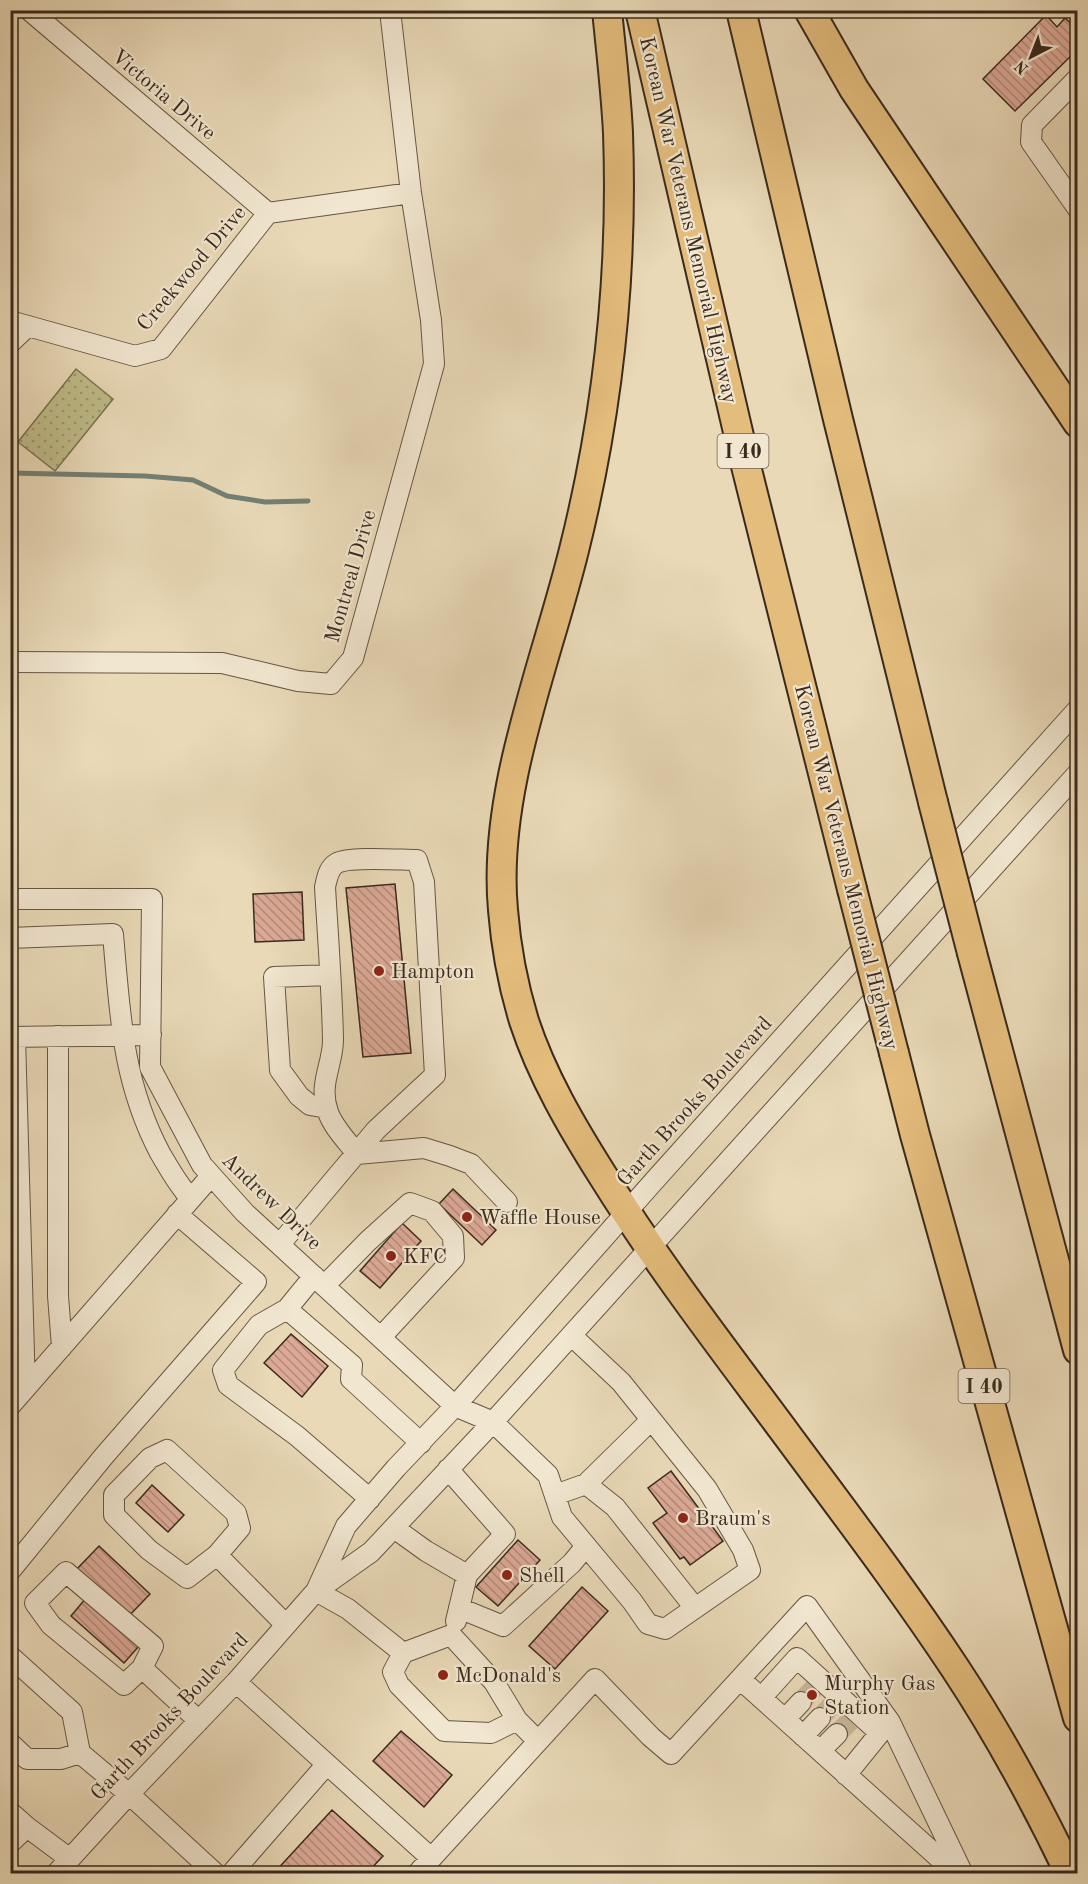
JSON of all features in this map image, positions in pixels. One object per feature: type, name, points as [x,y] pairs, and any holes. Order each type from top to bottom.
[{"type":"highway","points":[[607,10],[618,133],[617,261],[612,343],[598,434],[574,549],[526,723],[511,789],[502,851],[502,906],[510,968],[525,1025],[550,1084],[581,1141],[649,1248],[899,1587],[957,1671],[1002,1744],[1070,1874]]},
{"type":"highway","name":"Korean War Veterans Memorial Highway","points":[[640,10],[745,462],[852,889],[968,1328],[1077,1718]]},
{"type":"highway","points":[[741,10],[838,419],[933,802],[1077,1350]]},
{"type":"highway","points":[[809,10],[854,89],[1077,423]]},
{"type":"street","name":"Victoria Drive","points":[[29,10],[268,213]]},
{"type":"street","points":[[390,10],[411,193]]},
{"type":"street","points":[[1077,78],[1032,125],[1031,142],[1077,209]]},
{"type":"street","name":"Creekwood Drive","points":[[19,323],[135,356],[160,349],[268,213],[411,193]]},
{"type":"street","name":"Montreal Drive","points":[[10,662],[222,663],[298,681],[331,684],[353,658],[434,364],[431,320],[411,193]]},
{"type":"street","points":[[10,343],[19,323]]},
{"type":"street","name":"Garth Brooks Boulevard","points":[[316,1591],[346,1526],[1077,709]]},
{"type":"street","name":"Garth Brooks Boulevard","points":[[56,1874],[236,1682],[316,1591],[372,1552],[494,1422],[1077,773]]},
{"type":"street","points":[[280,1244],[357,1154],[376,1130],[435,1075],[424,882],[417,860],[348,860],[336,864],[328,873],[325,888],[333,1043],[325,1077],[327,1108],[334,1124],[357,1154]]},
{"type":"street","name":"Andrew Drive","points":[[10,899],[152,899],[150,1067],[202,1165],[245,1213],[455,1406],[494,1422]]},
{"type":"street","points":[[10,938],[113,934],[122,1035],[133,1091],[146,1126],[177,1185],[191,1199]]},
{"type":"street","points":[[327,1108],[310,1105],[299,1096],[280,1070],[274,977],[330,975]]},
{"type":"street","points":[[25,1389],[13,1037],[151,1035]]},
{"type":"street","points":[[58,1036],[58,1296],[62,1347]]},
{"type":"street","points":[[357,1154],[424,1148],[441,1153],[471,1164],[507,1202]]},
{"type":"street","points":[[10,1406],[211,1176]]},
{"type":"street","points":[[370,1499],[297,1436],[228,1385],[222,1370],[259,1325],[287,1309],[410,1203],[432,1211],[453,1236],[454,1258],[381,1337]]},
{"type":"street","points":[[10,1571],[104,1456],[256,1282],[177,1214]]},
{"type":"street","points":[[287,1309],[352,1365],[351,1379],[421,1443]]},
{"type":"street","points":[[494,1422],[548,1475],[562,1517],[648,1624],[665,1629],[750,1570],[743,1550],[707,1490],[621,1382],[572,1336]]},
{"type":"street","points":[[555,1495],[586,1484],[651,1420]]},
{"type":"street","points":[[167,1450],[236,1513],[240,1528],[217,1555],[187,1578],[149,1550],[114,1515],[114,1495],[150,1458],[167,1450]]},
{"type":"street","points":[[448,1469],[506,1534],[467,1575],[452,1635]]},
{"type":"street","points":[[586,1484],[615,1507],[695,1608]]},
{"type":"street","points":[[394,1528],[418,1546],[467,1575]]},
{"type":"street","points":[[459,1608],[503,1626],[572,1563],[586,1546]]},
{"type":"street","points":[[217,1555],[286,1625]]},
{"type":"street","points":[[66,1572],[153,1646],[142,1668],[124,1685],[51,1625],[35,1603],[66,1572]]},
{"type":"street","points":[[316,1591],[348,1609],[403,1653]]},
{"type":"street","points":[[417,1874],[594,1679],[671,1754],[807,1606],[885,1728],[963,1874]]},
{"type":"street","points":[[452,1635],[403,1653],[393,1672],[399,1685],[444,1731],[491,1733],[517,1720]]},
{"type":"street","points":[[452,1635],[494,1682],[517,1720],[538,1742]]},
{"type":"street","points":[[10,1656],[72,1712],[80,1753],[129,1794],[216,1874]]},
{"type":"street","points":[[761,1698],[797,1658],[812,1690],[848,1722],[885,1728]]},
{"type":"street","points":[[142,1668],[199,1721]]},
{"type":"street","points":[[740,1679],[957,1874]]},
{"type":"street","points":[[236,1682],[431,1858]]},
{"type":"street","points":[[785,1719],[812,1690]]},
{"type":"street","points":[[803,1736],[830,1707]]},
{"type":"street","points":[[820,1751],[848,1722]]},
{"type":"street","points":[[846,1775],[885,1728]]},
{"type":"street","points":[[10,1743],[27,1759],[61,1760],[80,1753]]},
{"type":"street","points":[[231,1874],[327,1764]]},
{"type":"street","points":[[10,1812],[70,1858]]},
{"type":"street","points":[[10,1843],[27,1827]]},
{"type":"shaded area","points":[[76,369],[113,399],[55,471],[18,442]]},
{"type":"building","points":[[1046,15],[1057,27],[1065,18],[1078,30],[1078,49],[1015,111],[983,79]]},
{"type":"building","name":"Hampton","points":[[395,884],[411,1053],[363,1057],[346,888]]},
{"type":"building","points":[[302,892],[304,940],[255,942],[253,894]]},
{"type":"building","name":"Waffle House","points":[[453,1189],[496,1230],[482,1245],[439,1204]]},
{"type":"building","name":"KFC","points":[[402,1223],[421,1241],[380,1288],[360,1271]]},
{"type":"building","points":[[291,1334],[328,1366],[302,1397],[264,1363]]},
{"type":"building","name":"Braum's","points":[[671,1471],[723,1541],[690,1565],[684,1557],[680,1559],[653,1523],[667,1513],[648,1488]]},
{"type":"building","points":[[152,1485],[184,1515],[168,1532],[136,1503]]},
{"type":"building","points":[[518,1540],[540,1560],[498,1606],[476,1587]]},
{"type":"building","points":[[99,1546],[150,1594],[126,1619],[75,1571]]},
{"type":"building","points":[[582,1587],[608,1611],[555,1669],[529,1646]]},
{"type":"building","points":[[86,1598],[139,1646],[124,1663],[71,1616]]},
{"type":"building","points":[[401,1731],[452,1775],[424,1807],[373,1761]]},
{"type":"building","points":[[332,1810],[383,1856],[366,1874],[273,1874]]},
{"type":"waterway","points":[[10,473],[145,476],[193,480],[227,496],[265,502],[308,501]]},
{"type":"tunnel","points":[[801,1702],[814,1688]]},
{"type":"tunnel","points":[[820,1718],[832,1705]]},
{"type":"tunnel","points":[[837,1734],[850,1721]]},
{"type":"place","name":"Hampton","points":[[379,971]]},
{"type":"place","name":"Waffle House","points":[[467,1217]]},
{"type":"place","name":"KFC","points":[[391,1256]]},
{"type":"place","name":"Braum's","points":[[683,1518]]},
{"type":"place","name":"Shell","points":[[507,1575]]},
{"type":"place","name":"McDonald's","points":[[443,1675]]},
{"type":"place","name":"Murphy Gas Station","points":[[812,1695]]}]
